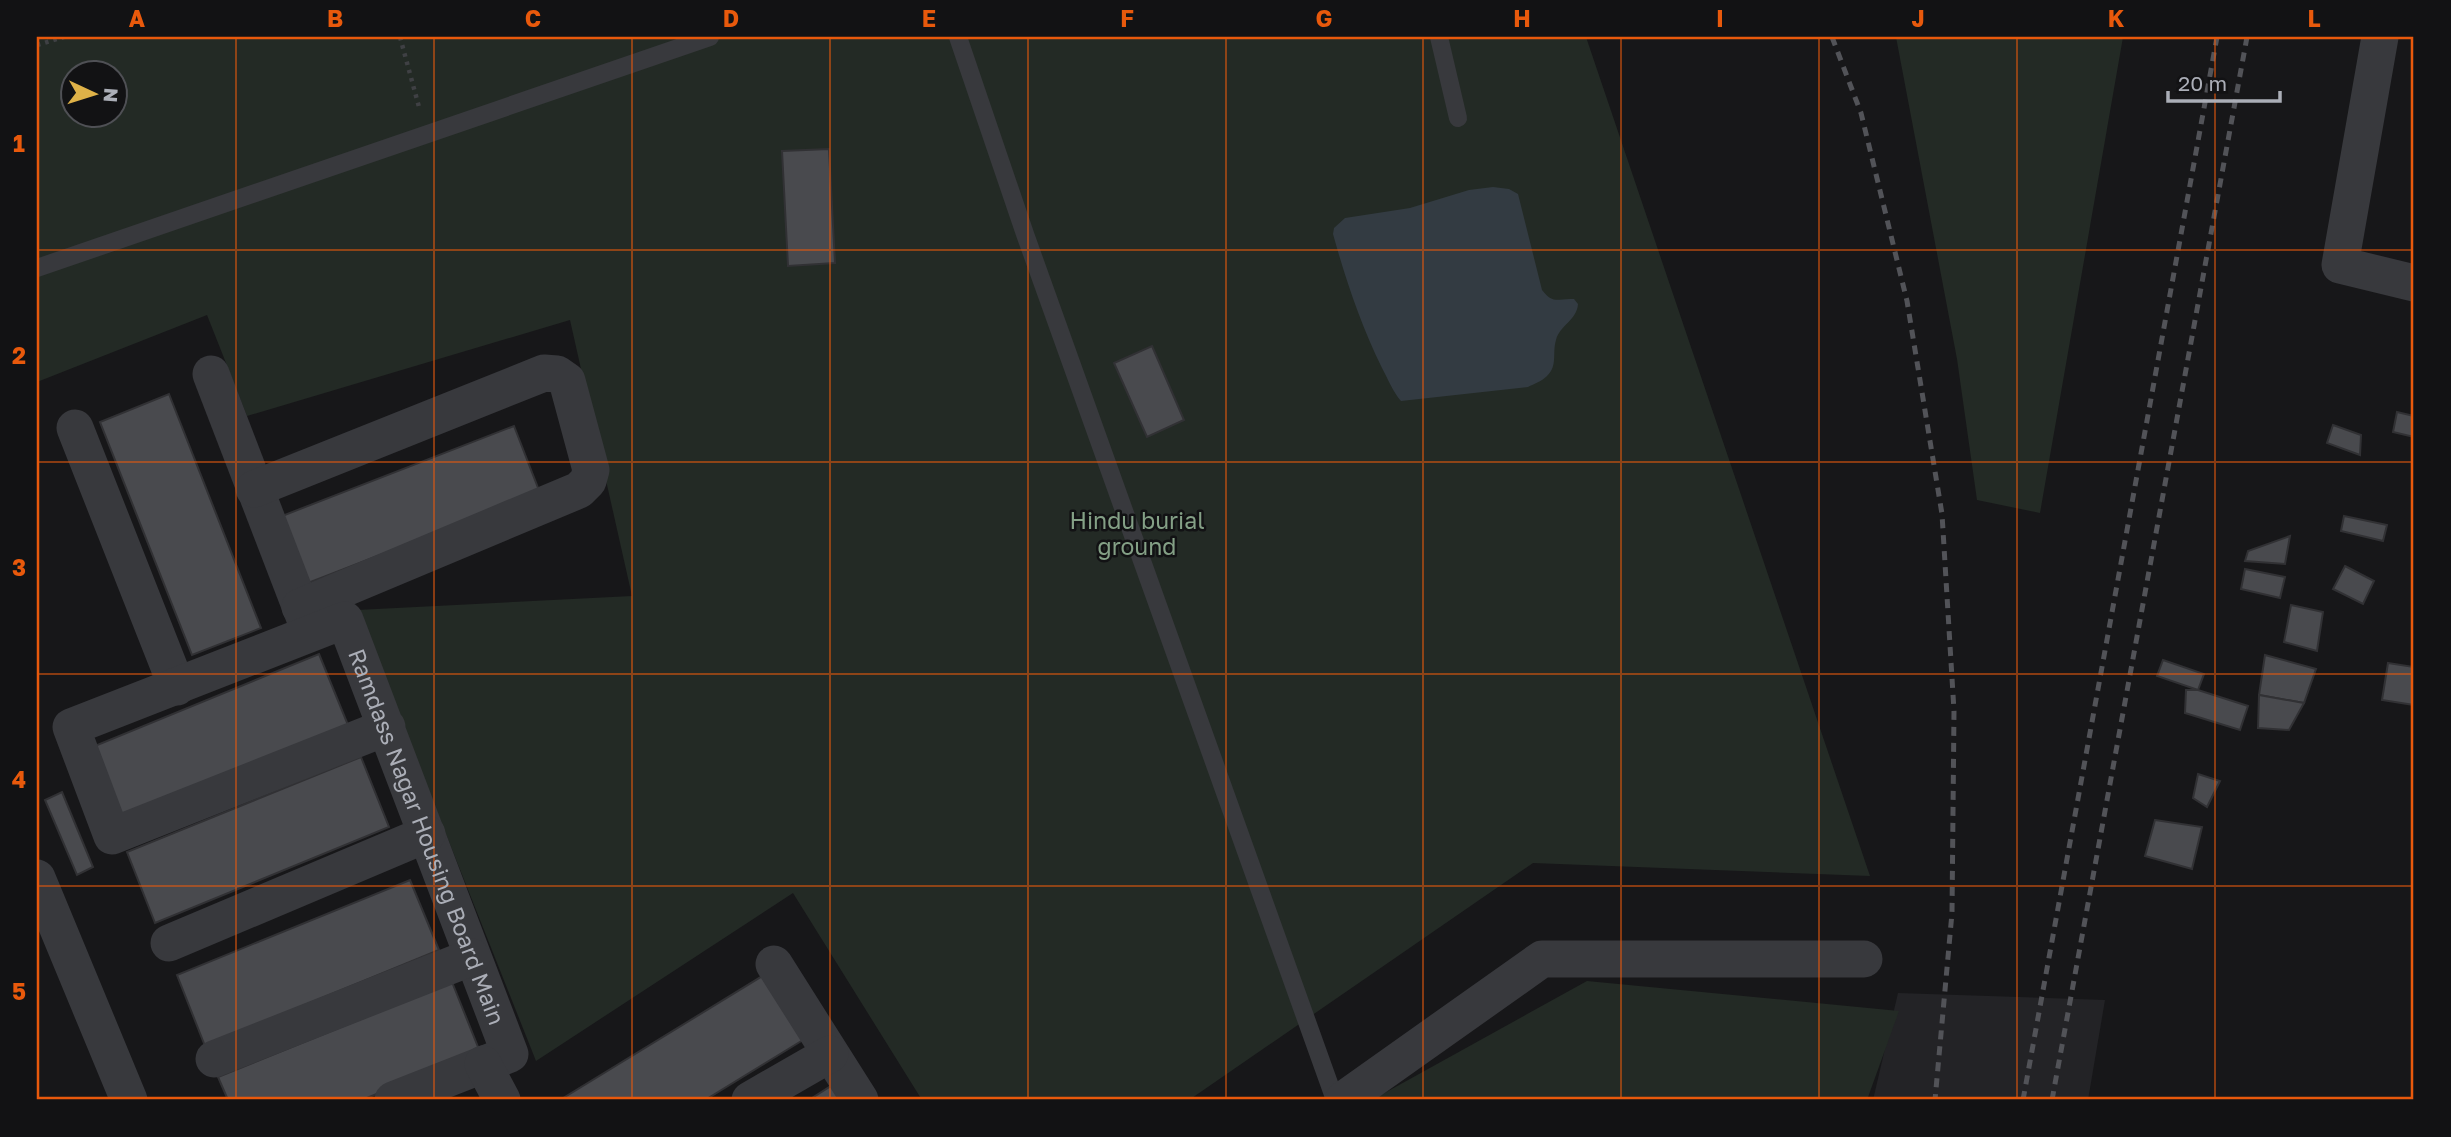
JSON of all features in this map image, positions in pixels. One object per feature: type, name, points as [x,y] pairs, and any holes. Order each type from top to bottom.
[{"type":"street","points":[[2380,37],[2340,265],[2414,283]]},
{"type":"street","points":[[254,489],[544,373],[557,374],[567,382],[591,470],[588,481],[579,490],[306,620],[177,687],[71,727],[112,836],[387,727]]},
{"type":"street","points":[[211,374],[306,620]]},
{"type":"street","points":[[75,428],[177,687]]},
{"type":"street","name":"Ramdass Nagar Housing Board Main","points":[[340,606],[472,957],[496,1059],[502,1100]]},
{"type":"street","points":[[169,943],[427,834]]},
{"type":"street","points":[[37,878],[129,1100]]},
{"type":"street","points":[[214,1059],[472,957]]},
{"type":"street","points":[[1343,1100],[1542,959],[1864,959]]},
{"type":"street","points":[[774,964],[860,1100]]},
{"type":"street","points":[[750,1100],[830,1054]]},
{"type":"street","points":[[393,1100],[496,1059]]},
{"type":"lane","points":[[37,268],[710,37]]},
{"type":"lane","points":[[958,37],[1335,1100]]},
{"type":"lane","points":[[1439,37],[1458,118]]},
{"type":"path","points":[[37,45],[65,37]]},
{"type":"path","points":[[400,37],[426,133]]},
{"type":"shaded area","points":[[1493,187],[1509,189],[1518,194],[1542,290],[1556,300],[1574,299],[1578,304],[1577,310],[1558,335],[1550,372],[1538,382],[1528,387],[1401,401],[1382,368],[1361,319],[1338,251],[1334,228],[1345,218],[1410,208],[1469,190]]},
{"type":"shaded area","points":[[1898,993],[2105,1000],[2088,1100],[1873,1100]]},
{"type":"green space","name":"Hindu burial ground","points":[[37,37],[1586,37],[1870,876],[1533,863],[1189,1100],[922,1100],[793,893],[536,1061],[357,610],[632,596],[570,320],[247,416],[207,315],[37,382]]},
{"type":"green space","points":[[1896,37],[2123,37],[2040,513],[1977,500],[1957,359]]},
{"type":"green space","points":[[1587,981],[1899,1011],[1867,1100],[1372,1100]]},
{"type":"building","points":[[829,149],[835,263],[788,266],[782,151]]},
{"type":"building","points":[[1152,346],[1184,420],[1147,437],[1114,363]]},
{"type":"building","points":[[169,394],[261,628],[192,655],[100,422]]},
{"type":"building","points":[[2397,412],[2414,416],[2414,437],[2393,432]]},
{"type":"building","points":[[2333,425],[2361,435],[2360,455],[2327,443]]},
{"type":"building","points":[[514,426],[540,493],[308,583],[282,516]]},
{"type":"building","points":[[2344,516],[2387,525],[2383,541],[2341,531]]},
{"type":"building","points":[[2290,536],[2285,564],[2245,561],[2248,551]]},
{"type":"building","points":[[2345,566],[2374,581],[2363,604],[2333,589]]},
{"type":"building","points":[[2245,569],[2285,577],[2280,598],[2241,589]]},
{"type":"building","points":[[2291,605],[2323,612],[2317,651],[2284,642]]},
{"type":"building","points":[[319,654],[348,725],[114,820],[85,750]]},
{"type":"building","points":[[2265,655],[2316,669],[2304,703],[2259,695]]},
{"type":"building","points":[[2163,660],[2204,674],[2198,690],[2157,676]]},
{"type":"building","points":[[2388,663],[2414,667],[2414,705],[2382,700]]},
{"type":"building","points":[[2186,690],[2198,690],[2248,706],[2240,730],[2185,713]]},
{"type":"building","points":[[2259,695],[2304,703],[2289,730],[2258,728]]},
{"type":"building","points":[[361,757],[389,827],[155,923],[127,852]]},
{"type":"building","points":[[2198,774],[2220,781],[2207,807],[2193,798]]},
{"type":"building","points":[[62,792],[93,867],[77,875],[45,800]]},
{"type":"building","points":[[2155,820],[2202,827],[2192,869],[2145,856]]},
{"type":"building","points":[[410,880],[439,950],[205,1046],[177,975]]},
{"type":"building","points":[[764,975],[803,1040],[705,1100],[560,1100]]},
{"type":"building","points":[[452,982],[480,1052],[362,1100],[228,1100],[218,1077]]},
{"type":"building","points":[[831,1086],[840,1100],[809,1100]]},
{"type":"railway","points":[[1832,37],[1861,113],[1907,301],[1942,514],[1954,711],[1952,913],[1935,1100]]},
{"type":"railway","points":[[2023,1100],[2217,37]]},
{"type":"railway","points":[[2052,1100],[2247,37]]}]
